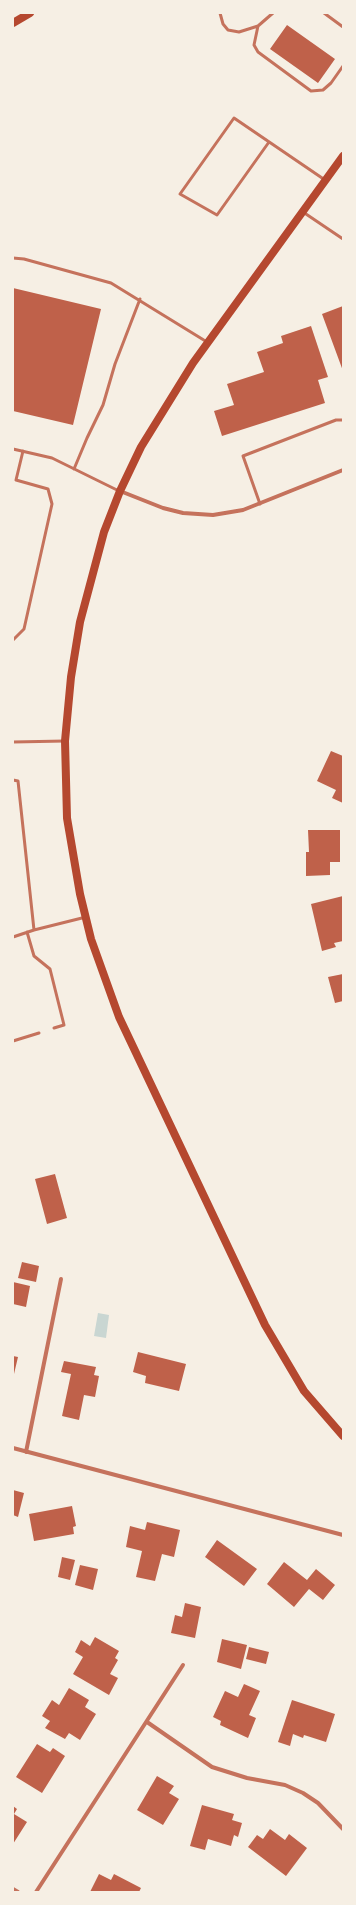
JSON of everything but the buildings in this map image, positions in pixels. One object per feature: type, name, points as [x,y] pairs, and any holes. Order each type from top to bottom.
[{"type":"main road","points":[[13,23],[30,13]]},
{"type":"main road","points":[[343,156],[190,369],[141,447],[120,491],[102,540],[80,622],[71,677],[65,741],[67,818],[86,917],[91,939],[119,1017],[265,1325],[304,1391],[343,1436]]},
{"type":"street","points":[[120,491],[163,508],[183,513],[213,515],[243,510],[343,470]]},
{"type":"street","points":[[26,1452],[61,1279]]},
{"type":"street","points":[[13,1448],[343,1535]]},
{"type":"street","points":[[36,1892],[183,1665]]},
{"type":"street","points":[[147,1722],[212,1766],[247,1778],[285,1785],[303,1793],[318,1803],[343,1829]]},
{"type":"street","points":[[13,1888],[18,1892]]},
{"type":"lane","points":[[220,13],[223,24],[228,30],[238,32],[258,26],[274,13]]},
{"type":"lane","points":[[324,13],[343,27]]},
{"type":"lane","points":[[258,26],[254,45],[258,52],[311,91],[323,90],[331,83],[343,66]]},
{"type":"lane","points":[[269,142],[217,215],[180,194],[234,118],[325,180]]},
{"type":"lane","points":[[303,212],[343,239]]},
{"type":"lane","points":[[13,258],[31,261],[111,283],[140,299],[208,343]]},
{"type":"lane","points":[[74,469],[86,438],[103,405],[115,364],[140,299]]},
{"type":"lane","points":[[260,504],[243,456],[336,420],[343,420]]},
{"type":"lane","points":[[13,449],[52,458],[120,491]]},
{"type":"lane","points":[[13,640],[24,629],[52,504],[48,489],[16,480],[23,451]]},
{"type":"lane","points":[[13,742],[65,741]]},
{"type":"lane","points":[[13,780],[18,781],[34,930]]},
{"type":"lane","points":[[13,937],[34,930],[86,917]]},
{"type":"lane","points":[[27,932],[34,956],[50,969],[64,1025],[54,1028]]},
{"type":"lane","points":[[13,1041],[39,1033]]},
{"type":"shaded area","points":[[98,1313],[109,1315],[106,1338],[94,1336]]}]
